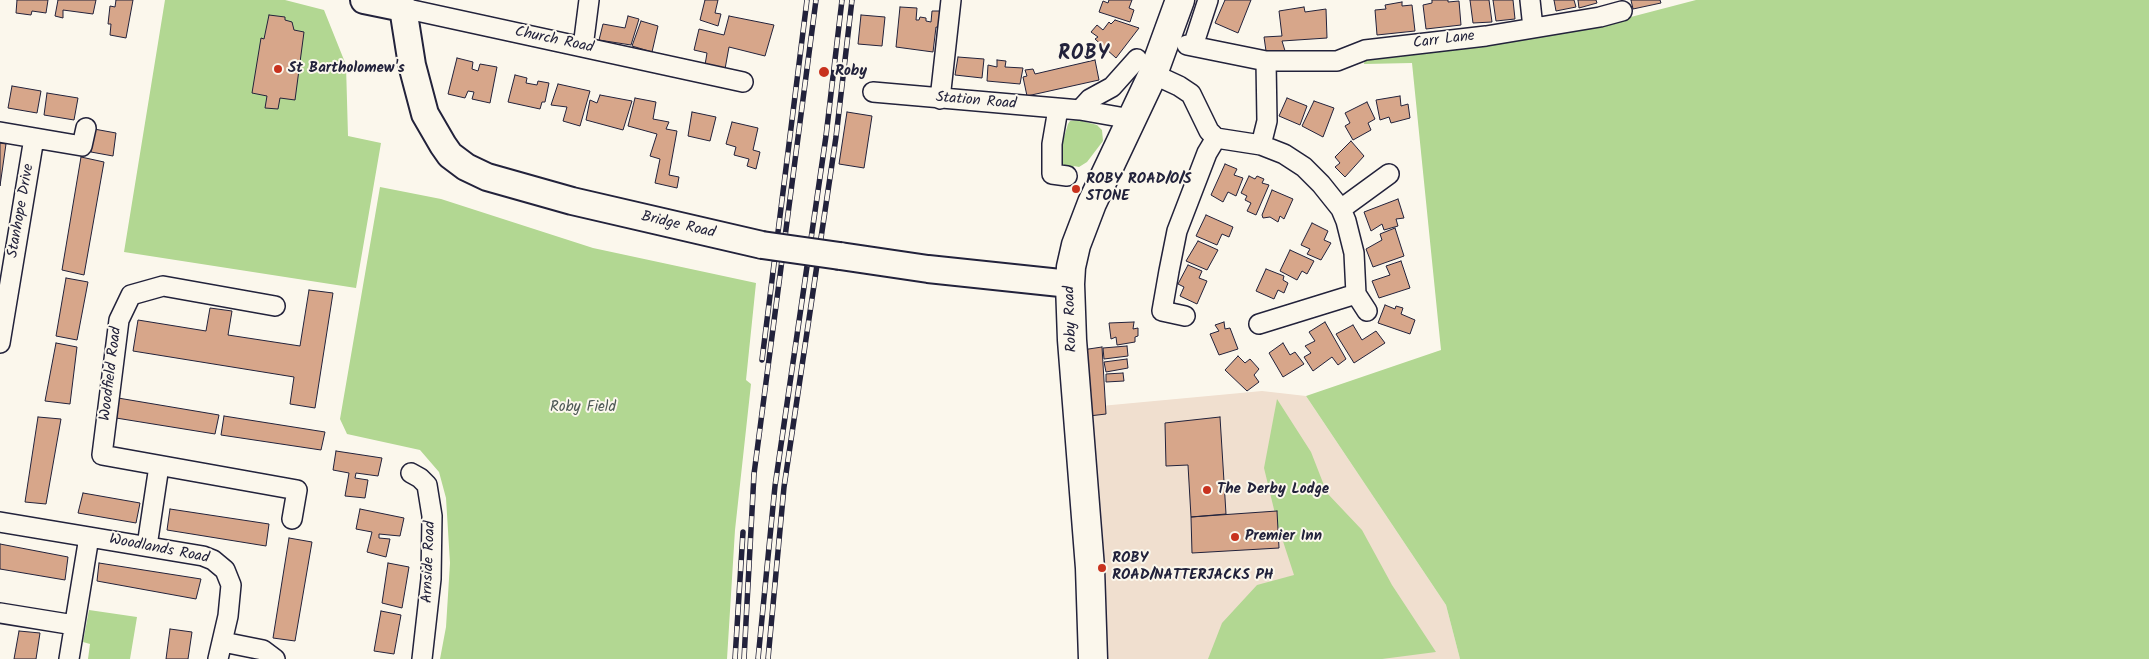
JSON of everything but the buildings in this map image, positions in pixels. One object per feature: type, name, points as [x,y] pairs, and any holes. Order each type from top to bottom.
[{"type":"main road","name":"Roby Road","points":[[1093,659],[1090,568],[1072,340],[1071,267],[1076,246],[1092,203],[1131,119],[1145,67],[1180,0]]},
{"type":"street","name":"Church Road","points":[[364,0],[743,82]]},
{"type":"street","points":[[583,47],[589,0]]},
{"type":"street","points":[[940,99],[951,0]]},
{"type":"street","name":"Carr Lane","points":[[1208,0],[1190,45],[1266,61],[1337,61],[1365,50],[1486,36],[1622,11]]},
{"type":"street","points":[[1530,0],[1533,28]]},
{"type":"street","name":"Bridge Road","points":[[403,8],[412,65],[425,114],[450,154],[466,166],[487,177],[572,201],[762,245],[928,269],[1070,284]]},
{"type":"street","points":[[1261,145],[1267,121],[1266,61]]},
{"type":"street","points":[[1080,110],[1090,99],[1145,67],[1190,94],[1209,131],[1216,138],[1261,145],[1284,154],[1304,167],[1321,184],[1341,209],[1354,254],[1356,294],[1368,311]]},
{"type":"street","name":"Station Road","points":[[873,92],[1080,110],[1131,119]]},
{"type":"street","points":[[1058,109],[1052,144],[1052,174],[1067,176]]},
{"type":"street","points":[[8,134],[82,146],[86,128]]},
{"type":"street","name":"Stanhope Drive","points":[[0,343],[34,138]]},
{"type":"street","points":[[1185,316],[1162,312],[1169,271],[1176,231],[1207,153],[1216,138]]},
{"type":"street","points":[[1341,209],[1388,174]]},
{"type":"street","name":"Woodfield Road","points":[[275,306],[163,286],[132,295],[119,320],[102,455],[297,490],[292,519]]},
{"type":"street","points":[[1259,324],[1356,294]]},
{"type":"street","points":[[146,546],[159,466]]},
{"type":"street","name":"Arnside Road","points":[[411,474],[420,478],[427,486],[432,516],[432,579],[422,659]]},
{"type":"street","name":"Woodlands Road","points":[[0,522],[208,557],[225,570],[230,580],[231,591],[220,651]]},
{"type":"street","points":[[68,659],[89,537]]},
{"type":"street","points":[[1,608],[74,625]]},
{"type":"street","points":[[220,651],[263,650],[275,659]]},
{"type":"shaded area","points":[[1262,391],[1306,396],[1446,605],[1460,659],[1106,659],[1090,407]]},
{"type":"green space","points":[[165,0],[285,0],[324,10],[346,65],[348,136],[381,143],[356,288],[124,252]]},
{"type":"green space","points":[[1696,0],[2149,0],[2149,659],[1460,659],[1446,605],[1306,396],[1441,350],[1412,63],[1364,64],[1365,56],[1627,18]]},
{"type":"green space","points":[[1078,120],[1097,125],[1102,130],[1103,141],[1087,162],[1079,167],[1074,166],[1072,171],[1063,166],[1059,154],[1068,124],[1070,121]]},
{"type":"green space","name":"Roby Field","points":[[380,187],[441,199],[593,248],[756,283],[746,380],[751,384],[735,530],[727,659],[440,659],[446,627],[450,563],[446,498],[439,472],[420,450],[347,434],[340,419]]},
{"type":"green space","points":[[1277,399],[1311,452],[1327,493],[1362,530],[1392,585],[1436,652],[1382,659],[1208,659],[1222,623],[1257,585],[1294,575],[1278,526],[1264,468]]},
{"type":"green space","points":[[89,610],[137,617],[130,659],[88,659],[90,644],[83,642]]},
{"type":"railway","points":[[762,360],[807,0]]},
{"type":"railway","points":[[744,659],[754,474],[816,0]]},
{"type":"railway","points":[[758,659],[775,486],[826,136],[842,0]]},
{"type":"railway","points":[[768,659],[784,487],[836,137],[852,0]]},
{"type":"railway","points":[[735,659],[743,532]]},
{"type":"place","name":"St Bartholomew's","points":[[278,69]]},
{"type":"place","name":"Roby","points":[[824,72]]},
{"type":"place","name":"ROBY ROAD/O/S STONE","points":[[1076,189]]},
{"type":"place","name":"The Derby Lodge","points":[[1207,490]]},
{"type":"place","name":"Premier Inn","points":[[1235,537]]},
{"type":"place","name":"ROBY ROAD/NATTERJACKS PH","points":[[1102,568]]},
{"type":"district","name":"ROBY","points":[[1084,56]]}]
